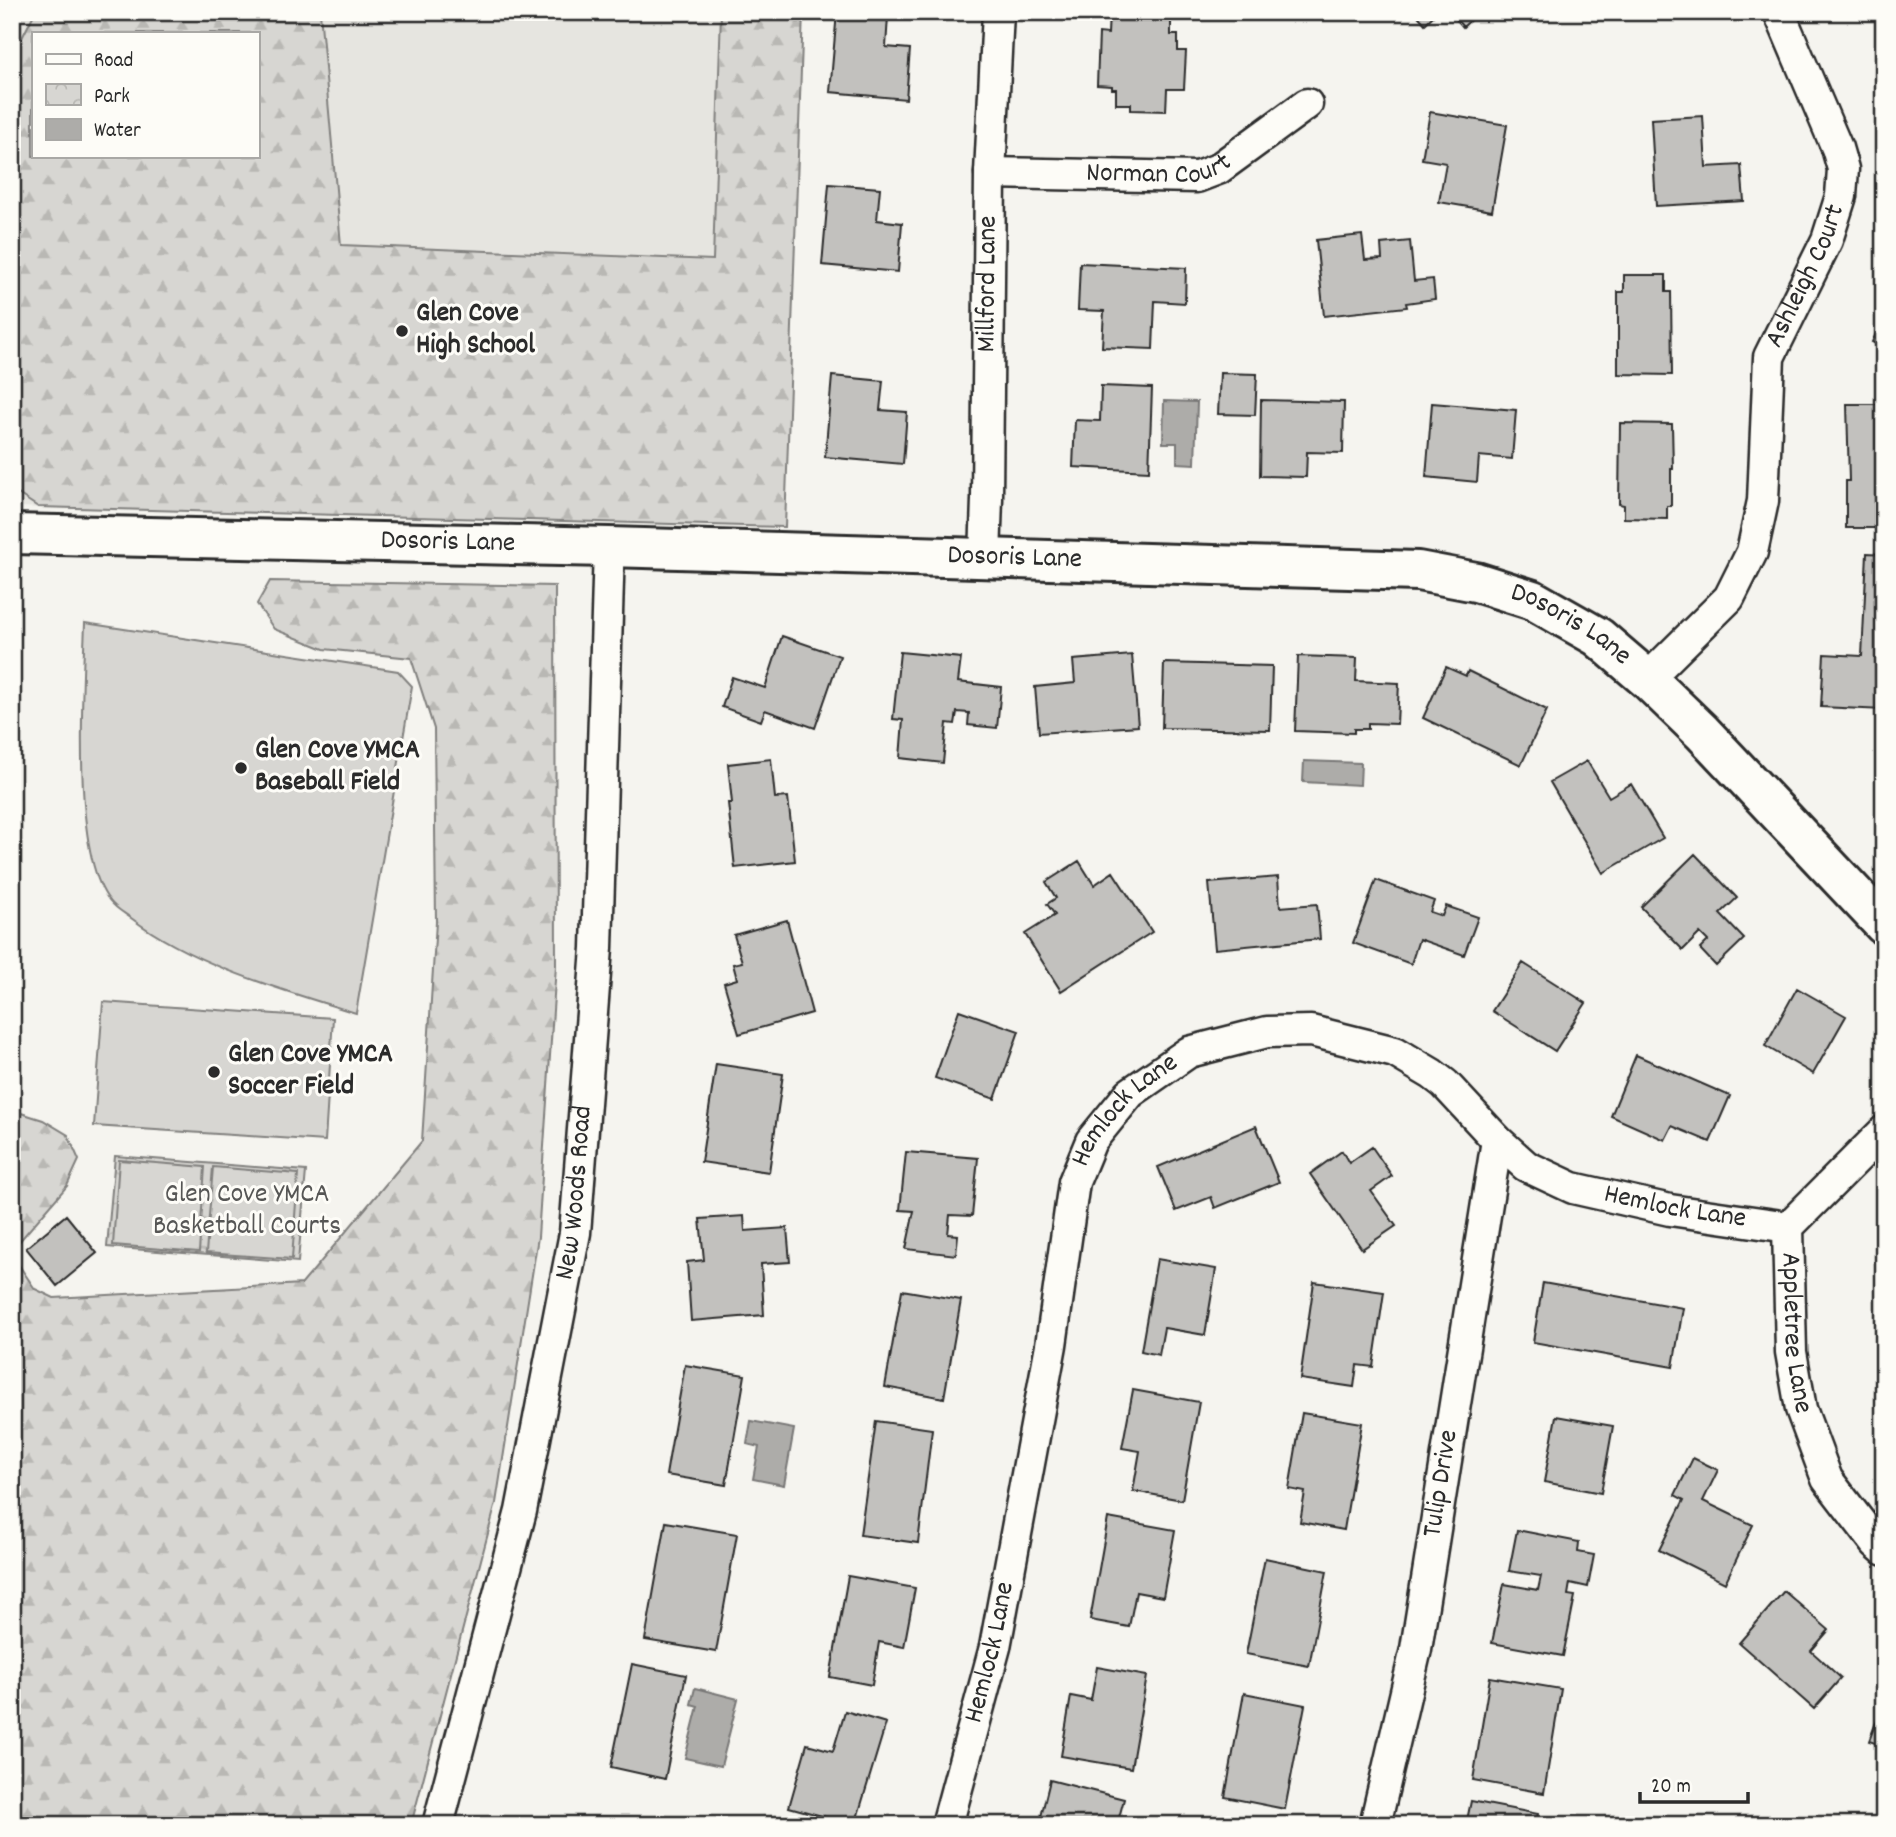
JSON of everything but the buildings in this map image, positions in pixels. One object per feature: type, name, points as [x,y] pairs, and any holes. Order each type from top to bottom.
[{"type":"street","name":"Millford Lane","points":[[985,557],[988,499],[990,173],[998,12]]},
{"type":"street","name":"Ashleigh Court","points":[[1647,680],[1729,598],[1752,552],[1763,501],[1769,357],[1827,240],[1841,196],[1843,169],[1837,148],[1779,12]]},
{"type":"street","name":"Norman Court","points":[[990,173],[1197,177],[1219,169],[1307,104]]},
{"type":"street","name":"Dosoris Lane","points":[[12,534],[985,557],[1429,573],[1476,582],[1533,600],[1598,638],[1702,732],[1884,925]]},
{"type":"street","name":"New Woods Road","points":[[438,1825],[521,1511],[575,1233],[597,948],[609,547]]},
{"type":"street","name":"Hemlock Lane","points":[[947,1825],[995,1647],[1051,1345],[1074,1182],[1091,1141],[1130,1093],[1189,1052],[1267,1032],[1311,1031],[1395,1052],[1432,1074],[1526,1166],[1573,1188],[1670,1210],[1788,1227]]},
{"type":"street","name":"Appletree Lane","points":[[1884,1131],[1788,1227],[1791,1352],[1801,1409],[1827,1479],[1884,1550]]},
{"type":"street","name":"Tulip Drive","points":[[1376,1825],[1416,1649],[1497,1140]]},
{"type":"shaded area","name":"Glen Cove High School","points":[[12,12],[803,12],[785,527],[12,507]]},
{"type":"green space","name":"Glen Cove High School","points":[[35,12],[320,12],[341,245],[713,260],[721,12],[803,12],[785,527],[38,507],[12,490],[12,58]]},
{"type":"green space","points":[[270,581],[555,586],[556,965],[538,1237],[496,1503],[411,1825],[12,1825],[12,1255],[35,1289],[54,1298],[302,1284],[422,1141],[436,922],[434,729],[411,658],[324,649],[274,629],[257,604]]},
{"type":"green space","name":"Glen Cove YMCA Baseball Field","points":[[85,623],[398,671],[412,686],[356,1013],[210,963],[155,935],[110,901],[98,878],[89,847],[84,809],[82,726]]},
{"type":"green space","name":"Glen Cove YMCA Soccer Field","points":[[103,1002],[333,1018],[325,1141],[94,1126]]},
{"type":"green space","points":[[18,1112],[43,1120],[68,1135],[79,1160],[67,1186],[12,1250],[12,1113]]},
{"type":"green space","name":"Glen Cove YMCA Basketball Courts","points":[[115,1156],[306,1171],[298,1262],[107,1247]]},
{"type":"green space","points":[[119,1160],[205,1167],[199,1252],[113,1245]]},
{"type":"green space","points":[[213,1167],[298,1174],[292,1259],[206,1253]]},
{"type":"water","points":[[1164,401],[1197,402],[1195,464],[1177,463],[1177,443],[1163,443]]},
{"type":"water","points":[[1304,761],[1361,763],[1360,785],[1303,782]]},
{"type":"water","points":[[751,1421],[794,1429],[784,1485],[753,1479],[759,1447],[747,1444]]},
{"type":"water","points":[[695,1688],[738,1699],[721,1766],[685,1758],[698,1706],[691,1704]]},
{"type":"place","name":"Glen Cove High School","points":[[402,331]]},
{"type":"place","name":"Glen Cove YMCA Baseball Field","points":[[241,768]]},
{"type":"place","name":"Glen Cove YMCA Soccer Field","points":[[214,1072]]}]
